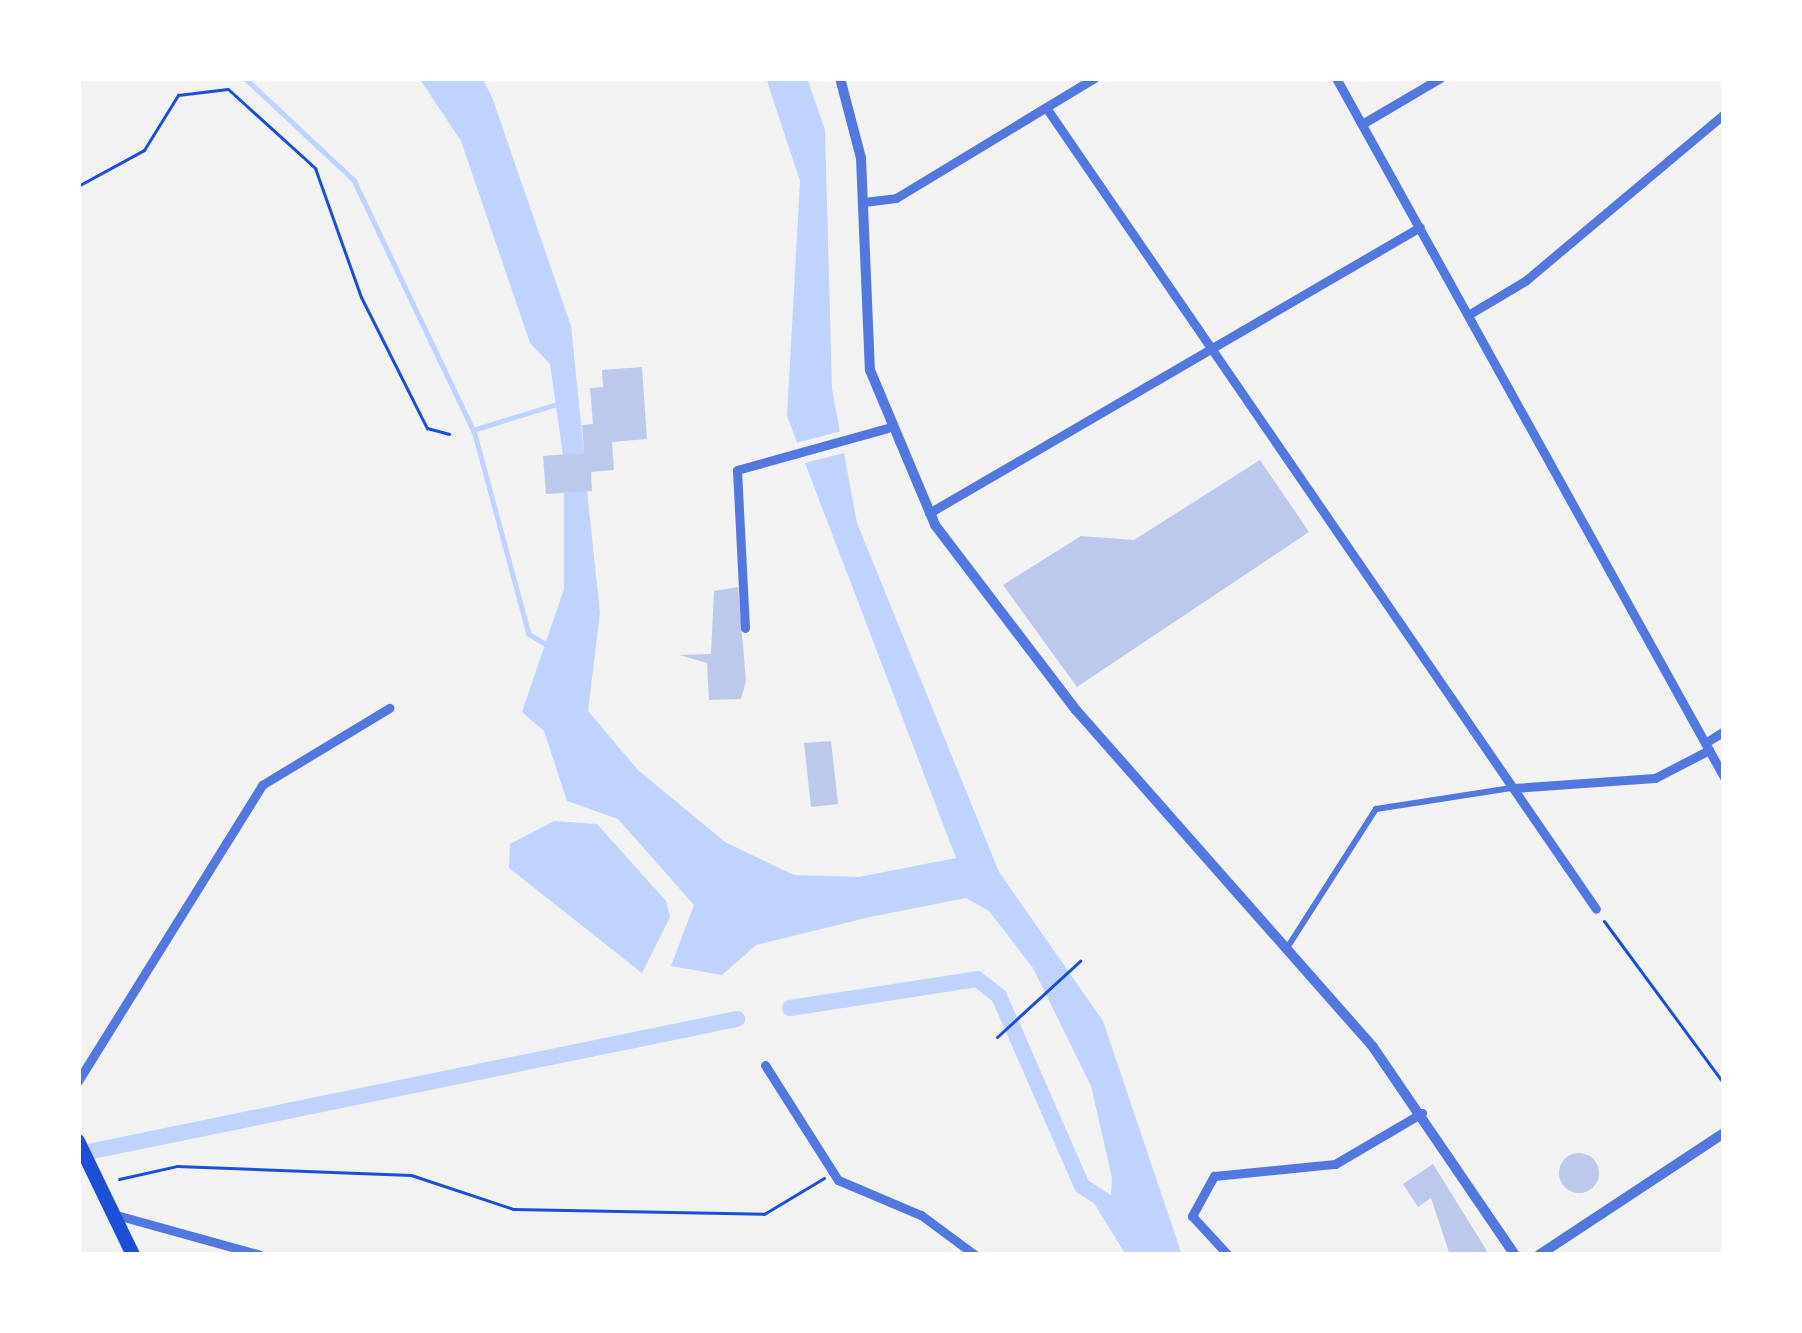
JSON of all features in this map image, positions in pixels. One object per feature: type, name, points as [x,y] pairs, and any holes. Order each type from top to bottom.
[{"type":"main road","points":[[78,1141],[120,1216],[133,1255]]},
{"type":"street","points":[[840,78],[864,202],[866,335],[887,428],[929,513],[1076,710],[1287,948],[1422,1112],[1515,1255]]},
{"type":"street","points":[[864,202],[896,198],[1094,78]]},
{"type":"street","points":[[1336,78],[1724,777]]},
{"type":"street","points":[[1362,124],[1440,78]]},
{"type":"street","points":[[1046,109],[1596,909]]},
{"type":"street","points":[[1468,315],[1525,281],[1724,114]]},
{"type":"street","points":[[929,513],[1420,227]]},
{"type":"street","points":[[746,628],[737,470],[887,428]]},
{"type":"street","points":[[78,1081],[262,785],[389,708]]},
{"type":"street","points":[[1287,948],[1376,809],[1514,788],[1655,778],[1707,747],[1724,730]]},
{"type":"street","points":[[766,1064],[832,1173],[975,1255]]},
{"type":"street","points":[[1228,1255],[1192,1216],[1214,1176],[1335,1164],[1422,1112]]},
{"type":"street","points":[[1539,1255],[1724,1133]]},
{"type":"street","points":[[120,1216],[261,1255]]},
{"type":"path","points":[[78,186],[144,150],[178,95],[228,89],[315,168],[361,297],[427,428],[449,434]]},
{"type":"path","points":[[1596,909],[1724,1084]]},
{"type":"path","points":[[997,1037],[1080,961]]},
{"type":"path","points":[[119,1178],[177,1166],[411,1175],[513,1209],[764,1214],[832,1173]]},
{"type":"water","points":[[419,78],[482,78],[492,97],[571,326],[584,453],[563,455],[550,364],[530,343],[461,141]]},
{"type":"water","points":[[766,78],[807,78],[825,130],[832,389],[857,523],[999,872],[1103,1021],[1182,1255],[1126,1255],[1097,1208],[1091,1197],[1111,1195],[1112,1178],[1091,1086],[1033,968],[989,911],[966,898],[870,917],[756,945],[722,975],[671,966],[694,905],[618,819],[567,801],[544,731],[522,712],[564,589],[564,493],[587,491],[600,613],[588,711],[638,770],[725,842],[794,875],[859,877],[956,858],[787,416],[800,181]]},
{"type":"water","points":[[554,821],[597,824],[666,901],[670,917],[642,973],[509,868],[510,844]]},
{"type":"pier","points":[[842,431],[848,452],[793,466],[788,445]]},
{"type":"building","points":[[642,367],[647,439],[612,442],[614,470],[591,472],[592,491],[546,494],[543,456],[584,453],[582,425],[593,424],[590,388],[603,387],[602,370]]},
{"type":"building","points":[[1260,460],[1309,532],[1077,687],[1003,585],[1081,536],[1134,540]]},
{"type":"building","points":[[738,587],[746,681],[741,699],[709,700],[707,663],[679,655],[711,654],[714,591]]},
{"type":"building","points":[[831,741],[838,804],[811,807],[804,743]]},
{"type":"building","points":[[1579,1153],[1593,1159],[1599,1173],[1593,1187],[1579,1193],[1565,1187],[1559,1173],[1565,1159]]},
{"type":"building","points":[[1433,1164],[1487,1251],[1481,1255],[1450,1255],[1431,1198],[1418,1207],[1403,1184]]},
{"type":"waterway","points":[[245,78],[354,180],[475,434],[529,634],[547,645]]},
{"type":"waterway","points":[[473,430],[557,404]]},
{"type":"waterway","points":[[790,1008],[977,979],[999,996],[1082,1186],[1110,1204]]},
{"type":"waterway","points":[[78,1154],[737,1019]]}]
